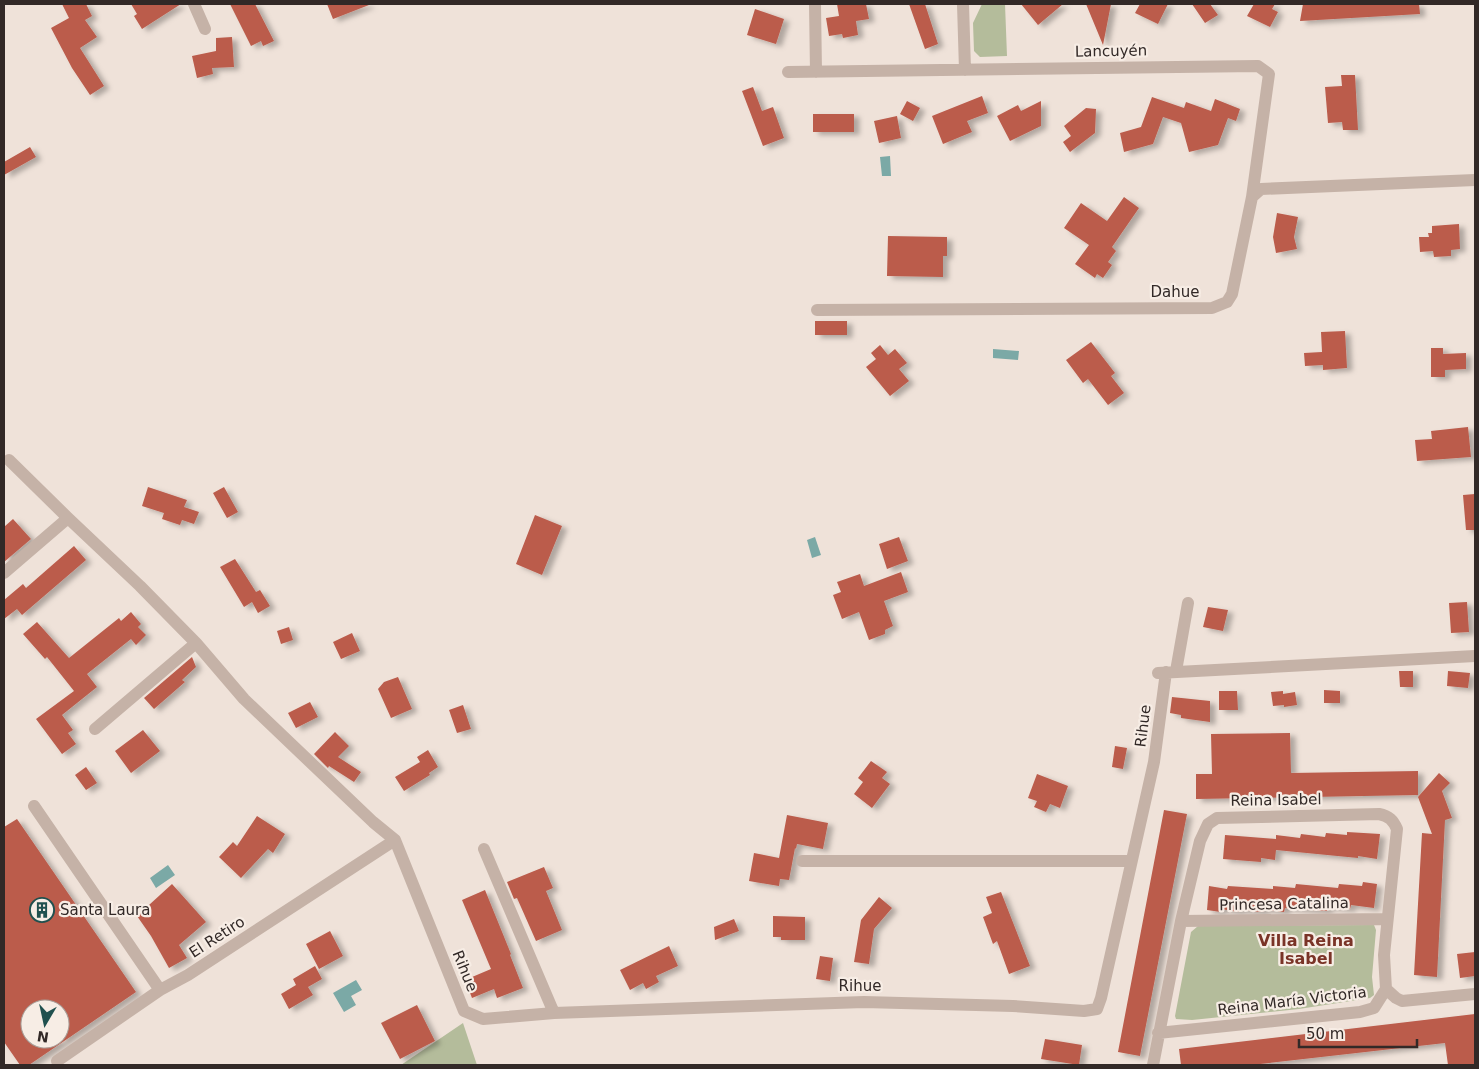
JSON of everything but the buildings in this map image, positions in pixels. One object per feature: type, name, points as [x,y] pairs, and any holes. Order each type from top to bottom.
[{"type":"street","points":[[194,4],[205,29]]},
{"type":"street","points":[[815,4],[816,72]]},
{"type":"street","points":[[963,4],[965,70]]},
{"type":"street","name":"Lancuyén","points":[[788,72],[1258,66]]},
{"type":"street","name":"Dahue","points":[[817,310],[1212,308],[1227,302],[1232,294],[1252,197],[1269,74],[1258,66]]},
{"type":"street","points":[[1252,197],[1261,189],[1275,187],[1475,180]]},
{"type":"street","points":[[9,460],[140,586],[196,643],[244,699],[367,817],[395,840]]},
{"type":"street","points":[[4,573],[68,518]]},
{"type":"street","name":"Rihue","points":[[395,840],[464,1011],[483,1019],[554,1013],[864,1002],[1013,1006],[1084,1011],[1097,1009],[1154,762],[1167,672],[1188,603]]},
{"type":"street","points":[[95,729],[196,643]]},
{"type":"street","points":[[1167,672],[1475,656]]},
{"type":"street","points":[[34,806],[160,990]]},
{"type":"street","name":"Reina Isabel","points":[[1153,1065],[1181,921],[1200,841],[1208,824],[1223,817],[1379,814],[1393,820],[1396,829],[1384,955],[1386,989]]},
{"type":"street","name":"El Retiro","points":[[57,1061],[160,990],[188,975],[395,840]]},
{"type":"street","points":[[484,849],[554,1013]]},
{"type":"street","points":[[802,861],[1131,861]]},
{"type":"street","name":"Princesa Catalina","points":[[1181,921],[1387,919]]},
{"type":"street","name":"Reina María Victoria","points":[[1158,1033],[1360,1012],[1374,1008],[1386,989],[1396,998],[1402,1000],[1475,994]]},
{"type":"green space","points":[[982,4],[1005,4],[1007,56],[980,57],[974,51],[973,23]]},
{"type":"green space","points":[[1374,925],[1376,930],[1372,977],[1374,995],[1370,998],[1299,1009],[1192,1020],[1176,1019],[1191,932],[1198,926]]},
{"type":"green space","points":[[463,1023],[477,1065],[401,1065]]},
{"type":"water","points":[[890,156],[891,176],[882,176],[880,157]]},
{"type":"water","points":[[993,349],[1019,351],[1018,360],[993,358]]},
{"type":"water","points":[[815,537],[821,555],[812,558],[807,540]]},
{"type":"water","points":[[168,865],[175,875],[156,888],[150,878]]},
{"type":"water","points":[[356,980],[362,990],[351,996],[356,1005],[344,1012],[333,993]]},
{"type":"place","name":"Santa Laura","points":[[42,910]]},
{"type":"district","name":"Villa Reina Isabel","points":[[1306,949]]}]
